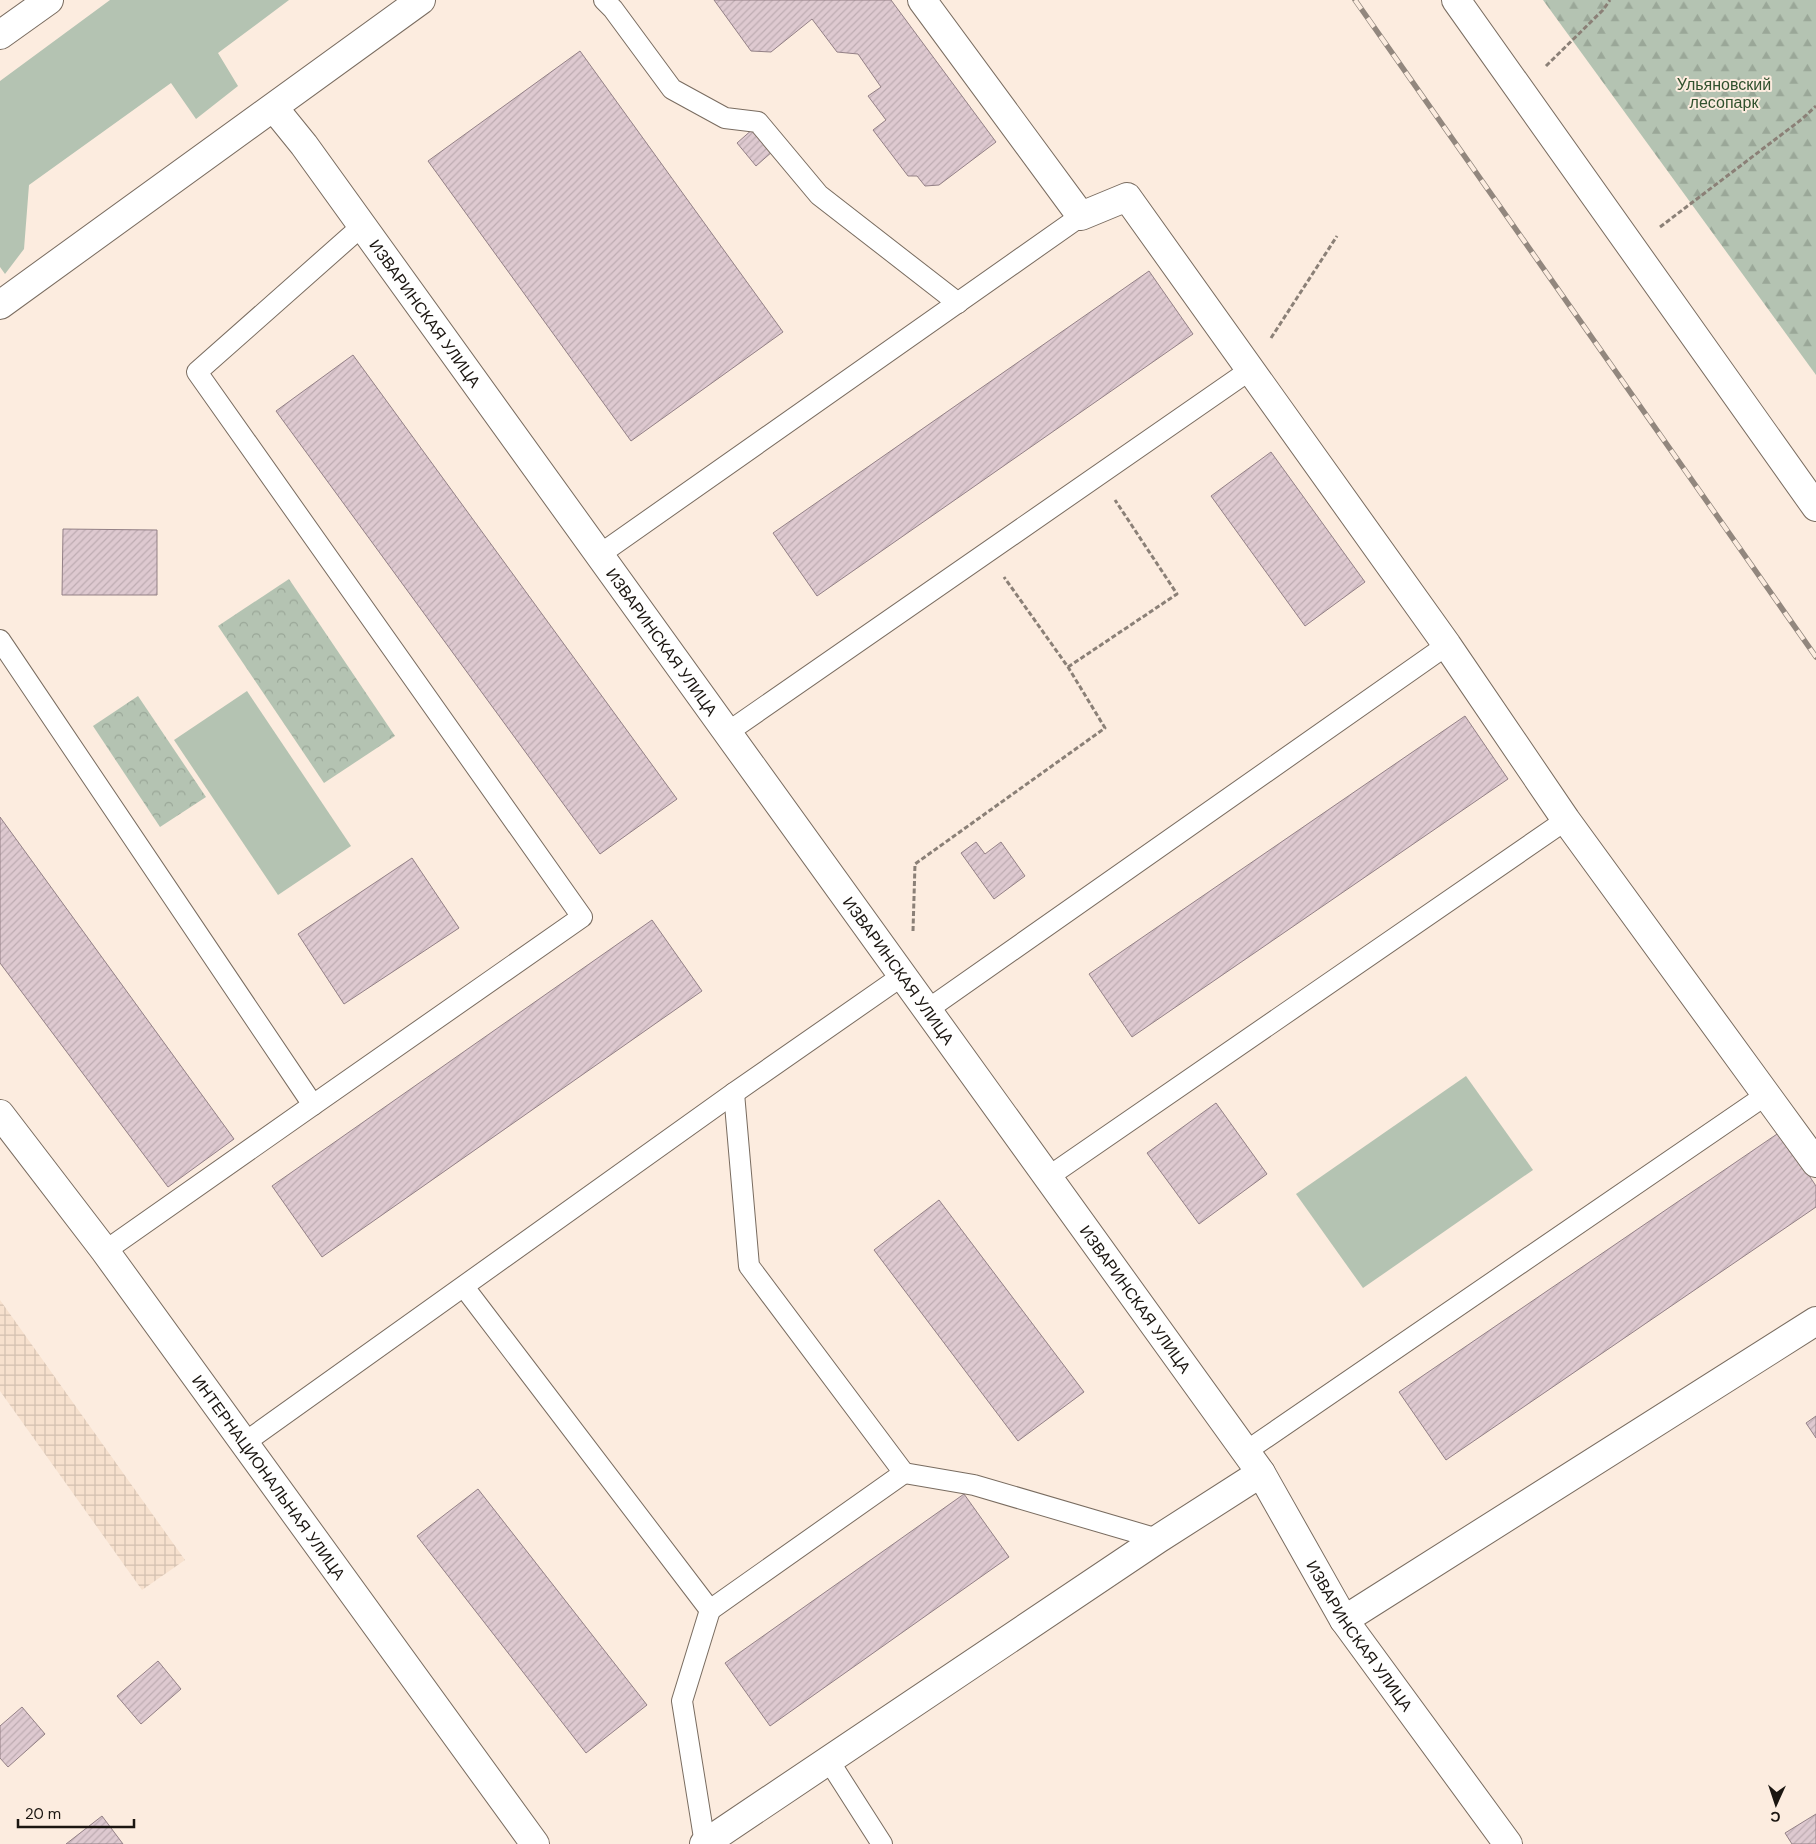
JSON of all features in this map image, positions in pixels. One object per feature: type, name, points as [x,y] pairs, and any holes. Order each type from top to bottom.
[{"type":"street","points":[[0,36],[49,0]]},
{"type":"street","points":[[0,305],[421,0]]},
{"type":"street","points":[[922,0],[1081,216],[1127,197],[1447,645],[1566,820],[1816,1163]]},
{"type":"street","points":[[1456,0],[1816,507]]},
{"type":"street","name":"ИЗВАРИНСКАЯ УЛИЦА","points":[[274,108],[304,145],[1253,1462],[1344,1620],[1508,1844]]},
{"type":"street","name":"ИНТЕРНАЦИОНАЛЬНАЯ УЛИЦА","points":[[0,1114],[105,1251],[535,1844]]},
{"type":"street","points":[[1344,1620],[1816,1321]]},
{"type":"street","points":[[704,1844],[1158,1539],[1253,1462]]},
{"type":"lane","points":[[604,0],[672,89],[725,118],[758,122],[819,195],[958,303]]},
{"type":"lane","points":[[599,555],[1081,216]]},
{"type":"lane","points":[[105,1251],[582,917],[197,372],[362,226]]},
{"type":"lane","points":[[728,732],[1250,370]]},
{"type":"lane","points":[[0,640],[313,1105]]},
{"type":"lane","points":[[244,1443],[734,1093],[914,991],[1447,645]]},
{"type":"lane","points":[[1048,1177],[1566,820]]},
{"type":"lane","points":[[734,1093],[749,1266],[904,1472],[974,1485],[1158,1539]]},
{"type":"lane","points":[[1253,1462],[1766,1095]]},
{"type":"lane","points":[[464,1287],[710,1610]]},
{"type":"lane","points":[[704,1844],[682,1701],[710,1610],[904,1472]]},
{"type":"lane","points":[[829,1761],[882,1844]]},
{"type":"path","points":[[1521,91],[1603,10],[1610,0]]},
{"type":"path","points":[[1632,248],[1802,119],[1816,106]]},
{"type":"path","points":[[1250,370],[1337,236]]},
{"type":"path","points":[[1068,667],[1177,594],[1098,475]]},
{"type":"path","points":[[914,991],[915,864],[1105,728],[1068,667],[986,552]]},
{"type":"shaded area","points":[[0,1300],[185,1560],[142,1590],[0,1391]]},
{"type":"green space","points":[[110,0],[289,0],[218,53],[238,86],[196,119],[171,83],[29,185],[24,249],[5,274],[0,267],[0,81]]},
{"type":"green space","name":"Ульяновский лесопарк","points":[[1543,0],[1816,0],[1816,375]]},
{"type":"green space","points":[[289,579],[395,736],[324,783],[218,626]]},
{"type":"green space","points":[[247,691],[351,846],[278,895],[174,740]]},
{"type":"green space","points":[[138,696],[206,797],[160,827],[93,726]]},
{"type":"green space","points":[[1466,1076],[1533,1170],[1363,1288],[1296,1194]]},
{"type":"building","points":[[714,0],[891,0],[996,142],[939,185],[925,186],[917,176],[908,176],[873,130],[886,120],[868,96],[881,87],[858,54],[837,52],[812,19],[771,52],[751,51]]},
{"type":"building","points":[[580,51],[783,332],[631,441],[428,161]]},
{"type":"building","points":[[754,128],[773,151],[756,166],[737,143]]},
{"type":"building","points":[[1149,271],[1193,334],[817,596],[773,533]]},
{"type":"building","points":[[353,355],[677,799],[600,854],[276,411]]},
{"type":"building","points":[[1271,452],[1365,582],[1305,626],[1211,496]]},
{"type":"building","points":[[63,529],[157,530],[157,595],[62,595]]},
{"type":"building","points":[[1465,716],[1508,779],[1132,1037],[1089,974]]},
{"type":"building","points":[[0,817],[234,1139],[168,1187],[0,963]]},
{"type":"building","points":[[976,842],[985,854],[1001,842],[1025,876],[994,899],[961,853]]},
{"type":"building","points":[[412,858],[459,928],[344,1004],[298,934]]},
{"type":"building","points":[[652,920],[702,991],[322,1257],[272,1186]]},
{"type":"building","points":[[1216,1103],[1267,1174],[1199,1224],[1147,1153]]},
{"type":"building","points":[[1780,1132],[1816,1186],[1816,1207],[1446,1460],[1399,1392]]},
{"type":"building","points":[[939,1200],[1084,1392],[1018,1441],[874,1250]]},
{"type":"building","points":[[1816,1416],[1816,1438],[1806,1423]]},
{"type":"building","points":[[478,1489],[647,1705],[586,1753],[417,1536]]},
{"type":"building","points":[[964,1494],[1009,1557],[770,1726],[725,1663]]},
{"type":"building","points":[[158,1661],[181,1689],[141,1724],[117,1696]]},
{"type":"building","points":[[22,1707],[45,1734],[8,1767],[0,1758],[0,1726]]},
{"type":"building","points":[[1816,1814],[1816,1844],[1792,1844],[1785,1833]]},
{"type":"building","points":[[102,1816],[123,1844],[66,1844]]},
{"type":"railway","points":[[1355,0],[1816,657]]}]
